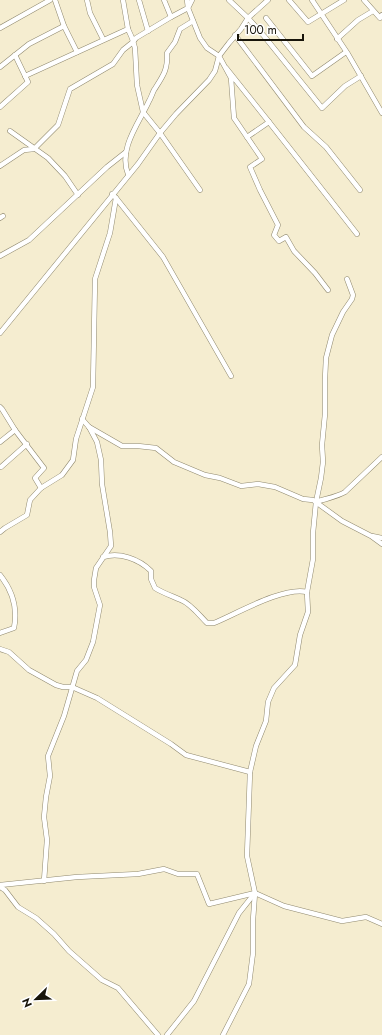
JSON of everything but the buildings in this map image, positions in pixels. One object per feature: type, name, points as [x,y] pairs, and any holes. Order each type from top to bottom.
[{"type":"street","points":[[0,28],[50,0]]},
{"type":"street","points":[[55,0],[64,26],[77,52]]},
{"type":"street","points":[[87,0],[90,13],[103,39]]},
{"type":"street","points":[[123,0],[128,29],[133,42],[137,66],[137,85],[143,112],[160,133],[200,190]]},
{"type":"street","points":[[139,0],[148,32]]},
{"type":"street","points":[[164,0],[171,17]]},
{"type":"street","points":[[187,0],[188,8],[200,38],[207,48],[220,56],[231,78],[234,118],[262,159],[250,167],[278,225],[274,235],[279,241],[286,237],[294,251],[315,273],[328,290]]},
{"type":"street","points":[[0,166],[24,150],[35,148],[58,125],[70,89],[112,64],[123,50],[136,38],[188,8],[192,0]]},
{"type":"street","points":[[230,0],[248,18],[322,108],[345,86],[362,76]]},
{"type":"street","points":[[0,332],[79,237],[128,174],[138,164],[160,133],[209,80],[215,71],[220,56],[248,18],[268,0]]},
{"type":"street","points":[[289,0],[308,22],[344,0]]},
{"type":"street","points":[[312,0],[362,76],[382,113]]},
{"type":"street","points":[[364,0],[380,18],[382,15]]},
{"type":"street","points":[[337,39],[358,20],[373,11]]},
{"type":"street","points":[[266,18],[312,76],[346,52]]},
{"type":"street","points":[[128,174],[125,162],[126,152],[131,137],[154,91],[164,75],[168,64],[167,53],[175,42],[180,29],[193,21]]},
{"type":"street","points":[[0,67],[29,44],[64,26]]},
{"type":"street","points":[[25,76],[103,39],[128,29]]},
{"type":"street","points":[[236,35],[304,127],[326,147],[360,190]]},
{"type":"street","points":[[0,107],[28,82],[15,55]]},
{"type":"street","points":[[226,68],[357,234]]},
{"type":"street","points":[[247,137],[269,122]]},
{"type":"street","points":[[10,131],[48,158],[65,176],[78,195]]},
{"type":"street","points":[[0,256],[28,240],[78,195],[107,166],[126,152]]},
{"type":"street","points":[[112,194],[163,256],[231,376]]},
{"type":"street","points":[[0,532],[27,515],[30,500],[41,488],[62,475],[73,460],[76,438],[93,386],[95,279],[110,233],[116,198]]},
{"type":"street","points":[[224,1035],[249,984],[253,953],[255,893],[247,856],[250,772],[256,746],[266,720],[268,702],[274,688],[295,665],[300,635],[308,612],[307,592],[313,559],[313,533],[316,502],[323,462],[322,445],[325,414],[326,358],[332,335],[343,312],[352,299],[353,295],[347,279]]},
{"type":"street","points":[[0,407],[15,430],[44,468],[35,478],[41,488]]},
{"type":"street","points":[[44,881],[47,840],[44,817],[50,776],[48,756],[64,716],[77,671],[86,660],[93,642],[100,605],[94,588],[96,568],[111,546],[102,484],[101,460],[97,442],[89,427],[82,419]]},
{"type":"street","points":[[89,427],[122,446],[156,448],[174,462],[205,475],[220,478],[241,486],[258,484],[275,487],[316,502],[342,521],[371,536],[382,544]]},
{"type":"street","points":[[0,442],[15,430]]},
{"type":"street","points":[[0,467],[27,444]]},
{"type":"street","points":[[316,502],[331,496],[340,495],[345,492],[382,457]]},
{"type":"street","points":[[371,536],[382,538]]},
{"type":"street","points":[[103,557],[112,555],[126,557],[145,565],[151,571],[151,579],[155,588],[182,600],[196,611],[207,623],[214,623],[273,597],[300,591],[307,592]]},
{"type":"street","points":[[0,575],[5,581],[14,600],[16,616],[14,628],[0,632]]},
{"type":"street","points":[[0,648],[9,652],[29,670],[56,685],[72,687],[97,698],[186,754],[250,772]]},
{"type":"street","points":[[0,886],[78,877],[138,874],[164,869],[178,874],[197,874],[209,904],[255,893],[284,906],[342,921],[366,917],[382,924]]},
{"type":"street","points":[[0,886],[18,907],[36,918],[54,934],[69,951],[102,980],[118,988],[158,1035]]},
{"type":"street","points":[[167,1035],[194,1001],[239,912],[255,893]]}]
